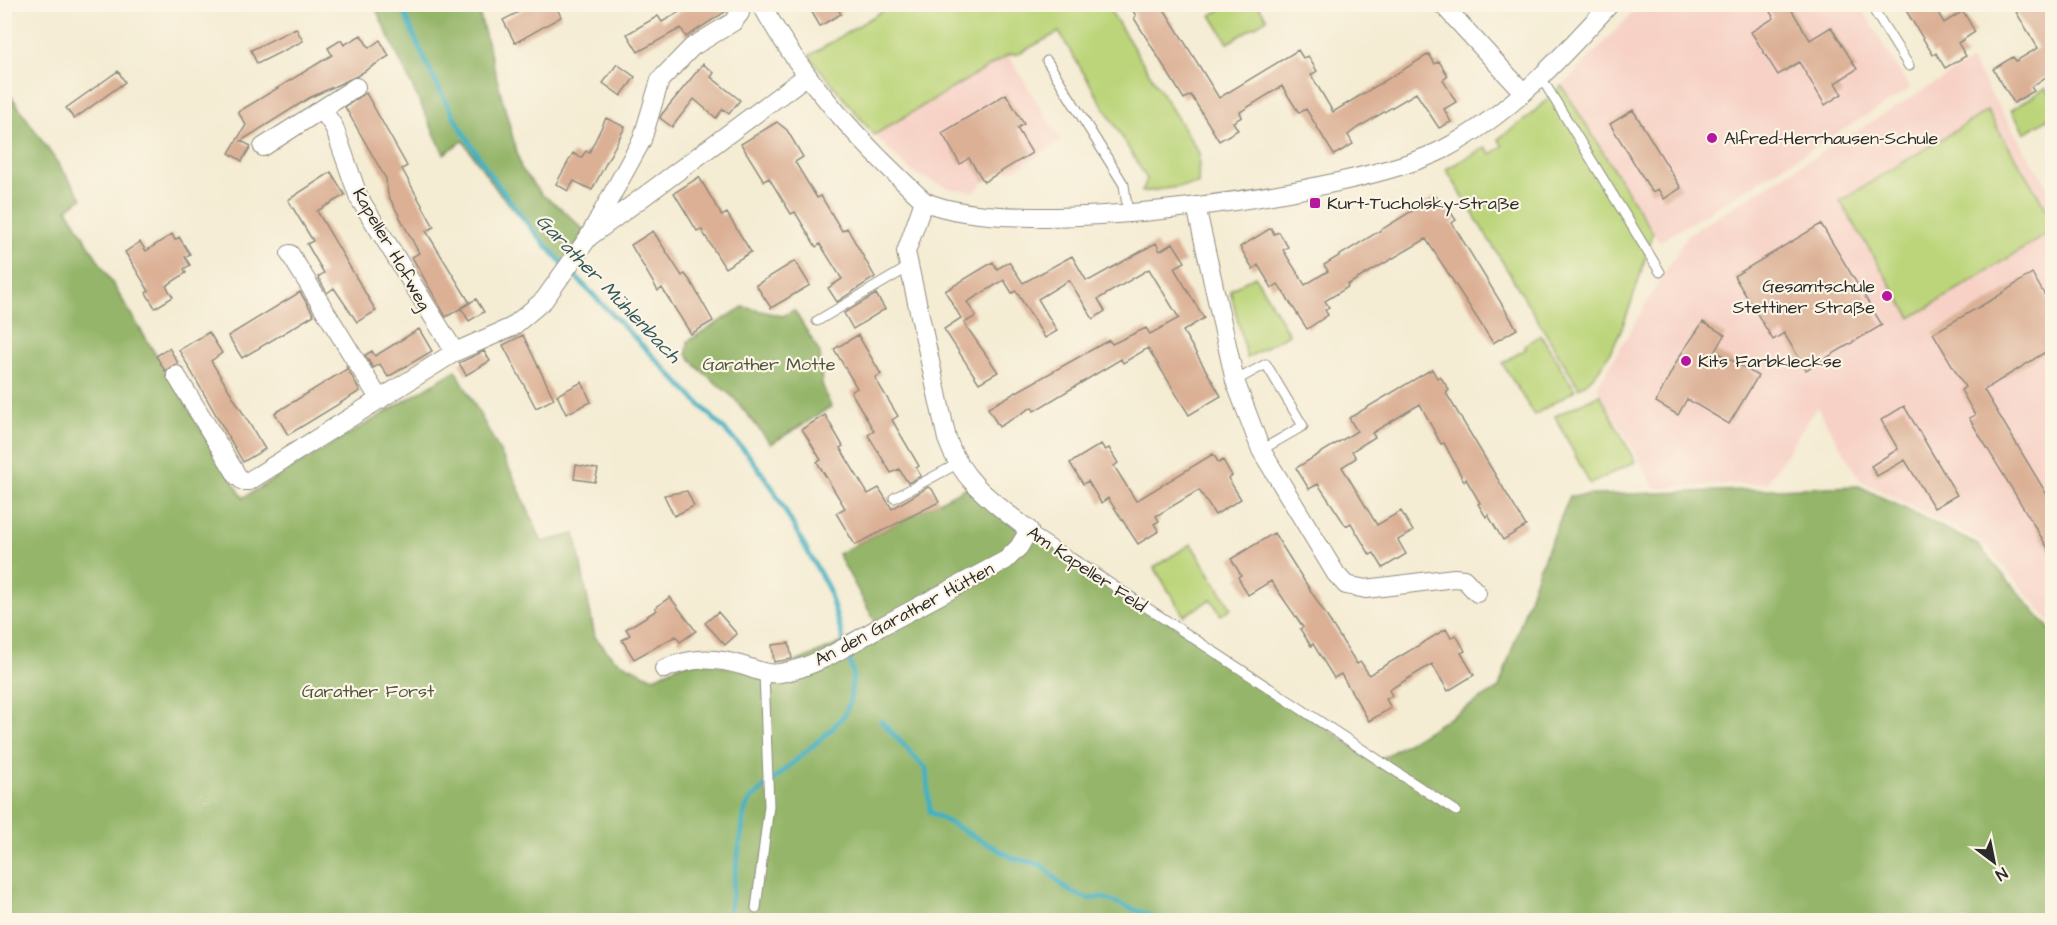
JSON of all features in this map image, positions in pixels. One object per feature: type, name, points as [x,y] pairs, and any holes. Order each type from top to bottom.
[{"type":"street","points":[[1442,4],[1523,92]]},
{"type":"street","points":[[176,375],[238,477],[243,481],[249,481],[455,352],[512,327],[544,300],[588,238],[642,140],[660,80],[692,47],[733,22],[737,9],[761,5],[805,77],[852,130],[924,201],[936,207],[1009,217],[1128,213],[1196,206],[1379,174],[1446,148],[1480,127],[1542,79],[1610,4]]},
{"type":"street","points":[[588,238],[805,77]]},
{"type":"street","points":[[263,147],[356,87]]},
{"type":"street","name":"Kapeller Hofweg","points":[[322,109],[334,127],[359,198],[455,352]]},
{"type":"street","name":"Am Kapeller Feld","points":[[924,201],[906,252],[947,439],[957,464],[969,481],[1029,530]]},
{"type":"street","points":[[1196,206],[1235,381],[1261,450],[1336,574],[1346,585],[1366,590],[1454,578],[1464,579],[1477,593]]},
{"type":"street","points":[[290,254],[380,400]]},
{"type":"street","name":"An den Garather Hütten","points":[[664,669],[700,658],[726,662],[764,673],[788,672],[836,651],[1006,560],[1019,547],[1029,530]]},
{"type":"lane","points":[[1870,4],[1909,66]]},
{"type":"lane","points":[[1047,61],[1124,185],[1128,213]]},
{"type":"lane","points":[[1542,79],[1660,272]]},
{"type":"lane","points":[[818,321],[908,268]]},
{"type":"lane","points":[[1235,381],[1266,364],[1303,426],[1261,450]]},
{"type":"lane","points":[[894,498],[957,464]]},
{"type":"lane","name":"Am Kapeller Feld","points":[[1029,530],[1456,811]]},
{"type":"lane","points":[[756,908],[769,806],[764,673]]},
{"type":"shaded area","name":"Alfred-Herrhausen-Schule","points":[[1859,4],[1910,89],[1659,242],[1562,86],[1640,5]]},
{"type":"shaded area","points":[[1008,55],[1061,141],[1017,168],[1006,172],[1004,169],[984,182],[975,192],[948,188],[913,173],[874,135]]},
{"type":"shaded area","name":"Gesamtschule Stettiner Straße","points":[[1971,61],[2052,194],[2052,624],[1982,541],[1861,481],[1817,407],[1767,483],[1655,488],[1597,387],[1687,235]]},
{"type":"green space","points":[[374,5],[477,5],[521,168],[541,194],[561,208],[586,232],[564,267],[497,190],[463,141],[444,154]]},
{"type":"green space","points":[[892,5],[1107,5],[1199,153],[1198,184],[1142,192],[1147,179],[1059,32],[1018,54],[1008,55],[874,135],[809,56]]},
{"type":"green space","points":[[1229,5],[1258,5],[1267,19],[1228,43],[1211,15]]},
{"type":"green space","name":"Garather Forst","points":[[4,86],[82,198],[67,209],[243,498],[456,370],[514,478],[542,542],[575,534],[595,637],[614,659],[653,678],[680,665],[698,661],[766,675],[878,627],[838,554],[969,486],[1376,762],[1499,688],[1538,572],[1570,496],[1859,486],[1978,545],[2052,632],[2052,920],[5,920]]},
{"type":"green space","points":[[1562,86],[1653,233],[1634,295],[1616,340],[1593,376],[1579,388],[1446,169],[1486,147],[1491,154],[1503,146],[1498,139],[1527,118]]},
{"type":"green space","points":[[2046,88],[2052,97],[2052,116],[2025,133],[2011,110]]},
{"type":"green space","points":[[1987,111],[2052,218],[2052,231],[1911,318],[1840,201]]},
{"type":"green space","points":[[1255,276],[1289,334],[1247,358],[1230,290]]},
{"type":"green space","name":"Garather Motte","points":[[743,307],[783,316],[794,310],[820,353],[822,384],[831,407],[771,444],[734,398],[697,367],[687,354],[688,341]]},
{"type":"green space","points":[[1541,335],[1575,390],[1534,415],[1502,363],[1526,349],[1524,345]]},
{"type":"green space","points":[[1600,394],[1635,462],[1590,484],[1555,416]]},
{"type":"green space","points":[[1191,544],[1231,608],[1221,615],[1211,599],[1184,616],[1154,567]]},
{"type":"building","points":[[534,4],[555,4],[561,17],[515,43],[503,20]]},
{"type":"building","points":[[693,4],[725,4],[728,10],[686,37],[681,28],[638,52],[627,34],[658,16],[662,22]]},
{"type":"building","points":[[807,4],[835,4],[841,14],[820,26]]},
{"type":"building","points":[[1129,4],[1161,4],[1219,98],[1298,50],[1303,58],[1308,56],[1317,71],[1311,75],[1333,112],[1429,54],[1435,64],[1439,61],[1448,76],[1443,80],[1456,102],[1444,109],[1451,122],[1439,128],[1416,93],[1357,128],[1348,135],[1353,144],[1334,155],[1306,109],[1299,113],[1282,86],[1240,112],[1242,117],[1233,122],[1238,130],[1219,141],[1191,95],[1184,99],[1134,18],[1136,16]]},
{"type":"building","points":[[1765,4],[1788,4],[1810,40],[1831,27],[1857,69],[1835,83],[1842,94],[1825,105],[1799,62],[1778,75],[1751,32],[1774,18]]},
{"type":"building","points":[[1902,4],[1933,4],[1944,23],[1963,11],[1975,32],[1958,43],[1966,56],[1945,68],[1936,53],[1933,55]]},
{"type":"building","points":[[2028,4],[2052,4],[2052,73],[2031,87],[2034,91],[2014,103],[1993,69],[2013,57],[2016,61],[2038,48],[2016,12]]},
{"type":"building","points":[[296,28],[303,41],[257,64],[251,50]]},
{"type":"building","points":[[361,35],[369,48],[380,40],[389,56],[357,76],[309,98],[241,141],[251,146],[242,161],[229,153],[246,125],[238,112],[332,55],[328,48],[341,40],[344,45]]},
{"type":"building","points":[[617,64],[635,77],[621,96],[603,83]]},
{"type":"building","points":[[703,64],[714,73],[711,77],[740,100],[729,114],[723,109],[716,118],[694,99],[672,127],[660,118]]},
{"type":"building","points":[[118,71],[125,82],[74,119],[66,108]]},
{"type":"building","points":[[366,93],[407,166],[402,169],[434,227],[426,231],[470,303],[446,317],[412,257],[419,253],[388,195],[386,179],[345,107]]},
{"type":"building","points":[[1006,94],[1024,124],[1017,128],[1032,153],[984,182],[969,158],[960,164],[942,133]]},
{"type":"building","points":[[1633,110],[1681,188],[1664,199],[1658,189],[1652,192],[1610,124]]},
{"type":"building","points":[[606,118],[625,127],[592,190],[574,181],[568,191],[556,184],[573,153],[581,158],[586,151],[589,153]]},
{"type":"building","points":[[777,122],[787,130],[803,157],[795,162],[817,198],[821,196],[842,231],[847,228],[875,277],[837,302],[828,288],[842,279],[820,244],[816,247],[795,212],[791,214],[769,178],[764,181],[741,144]]},
{"type":"building","points":[[331,172],[345,195],[317,211],[376,311],[357,322],[334,288],[327,293],[318,277],[324,273],[307,244],[313,241],[288,200]]},
{"type":"building","points":[[699,177],[722,216],[727,213],[751,252],[725,268],[701,229],[697,231],[674,193]]},
{"type":"building","points":[[1436,196],[1443,207],[1446,205],[1456,220],[1452,223],[1517,329],[1493,343],[1426,239],[1347,285],[1348,287],[1325,301],[1329,307],[1325,310],[1328,315],[1307,329],[1278,284],[1272,288],[1258,265],[1253,269],[1240,247],[1271,228],[1274,234],[1279,232],[1288,247],[1283,250],[1305,285],[1328,271],[1324,265]]},
{"type":"building","points":[[1821,224],[1882,325],[1806,370],[1784,333],[1773,340],[1734,276]]},
{"type":"building","points":[[653,231],[682,276],[685,274],[691,282],[713,321],[691,334],[662,288],[658,291],[631,245]]},
{"type":"building","points":[[172,234],[175,240],[179,237],[190,254],[185,257],[190,265],[184,269],[186,273],[166,286],[173,297],[155,308],[146,293],[149,291],[125,252],[140,242],[146,251]]},
{"type":"building","points":[[1156,243],[1160,251],[1173,243],[1185,262],[1174,268],[1204,318],[1183,331],[1221,396],[1189,415],[1148,348],[1123,363],[1121,359],[1034,411],[1032,407],[999,427],[988,408],[1109,340],[1112,344],[1146,328],[1150,334],[1179,318],[1149,269],[1098,299],[1105,311],[1093,319],[1069,280],[1038,299],[1057,331],[1045,338],[1016,291],[1012,293],[1004,280],[967,302],[976,316],[964,323],[998,372],[979,383],[944,329],[961,318],[945,291],[993,262],[997,269],[1009,262],[1023,283],[1072,256],[1086,280],[1090,280]]},
{"type":"building","points":[[795,261],[810,285],[771,308],[756,285]]},
{"type":"building","points":[[2032,273],[2052,308],[2052,348],[1984,390],[2052,503],[2052,555],[1969,418],[1975,415],[1961,390],[1965,387],[1933,333],[1995,298]]},
{"type":"building","points":[[300,292],[314,315],[242,358],[228,336]]},
{"type":"building","points":[[876,294],[885,309],[853,329],[844,313]]},
{"type":"building","points":[[476,299],[484,312],[469,321],[461,308]]},
{"type":"building","points":[[1703,322],[1725,335],[1716,351],[1758,376],[1729,424],[1687,399],[1678,415],[1656,402],[1679,357]]},
{"type":"building","points":[[419,329],[432,351],[388,377],[380,364],[373,368],[365,355],[372,351],[375,356]]},
{"type":"building","points":[[209,332],[222,353],[211,361],[265,449],[243,462],[179,350]]},
{"type":"building","points":[[523,335],[554,399],[536,408],[503,345]]},
{"type":"building","points":[[858,335],[881,374],[875,378],[898,416],[892,420],[919,466],[916,468],[921,476],[908,483],[899,469],[891,473],[868,435],[874,431],[851,392],[857,388],[834,349]]},
{"type":"building","points":[[169,348],[178,363],[165,371],[156,356]]},
{"type":"building","points":[[484,351],[490,361],[466,375],[459,363]]},
{"type":"building","points":[[346,366],[360,391],[288,435],[275,413],[347,369]]},
{"type":"building","points":[[1432,369],[1437,378],[1440,376],[1449,390],[1446,393],[1526,526],[1503,540],[1488,515],[1486,517],[1478,504],[1480,503],[1466,479],[1464,481],[1444,443],[1441,444],[1420,404],[1372,433],[1375,437],[1352,451],[1356,458],[1342,467],[1377,525],[1401,511],[1413,531],[1398,540],[1406,554],[1383,568],[1374,553],[1370,555],[1351,523],[1346,526],[1318,484],[1309,489],[1296,468],[1357,431],[1349,418]]},
{"type":"building","points":[[582,382],[591,402],[566,414],[557,395]]},
{"type":"building","points":[[1904,406],[1957,495],[1934,508],[1905,460],[1877,476],[1871,466],[1898,449],[1881,420]]},
{"type":"building","points":[[825,415],[843,446],[840,448],[868,494],[879,488],[892,509],[928,487],[932,489],[939,502],[855,545],[836,513],[845,508],[817,462],[821,460],[802,429]]},
{"type":"building","points":[[1101,444],[1105,450],[1109,448],[1118,463],[1114,466],[1136,501],[1213,454],[1219,463],[1223,460],[1232,476],[1228,478],[1241,499],[1215,515],[1199,490],[1156,516],[1159,521],[1154,524],[1159,531],[1138,544],[1108,498],[1101,503],[1088,481],[1083,484],[1070,463]]},
{"type":"building","points":[[576,465],[598,469],[595,482],[574,479]]},
{"type":"building","points":[[687,491],[694,506],[674,516],[664,495]]},
{"type":"building","points":[[1274,533],[1357,664],[1361,662],[1369,675],[1446,629],[1451,638],[1456,635],[1465,651],[1461,653],[1474,675],[1448,691],[1432,664],[1389,690],[1392,696],[1386,699],[1391,708],[1369,721],[1341,674],[1334,678],[1313,644],[1311,646],[1300,629],[1303,627],[1271,581],[1248,595],[1238,577],[1241,575],[1231,559]]},
{"type":"building","points":[[670,597],[696,631],[680,642],[676,636],[634,659],[622,640],[630,635],[626,629],[657,610],[655,608]]},
{"type":"building","points":[[718,612],[737,634],[725,645],[705,623]]},
{"type":"building","points":[[789,643],[792,659],[774,662],[772,645]]},
{"type":"waterway","name":"Garather Mühlenbach","points":[[401,4],[432,76],[469,143],[513,206],[564,265]]},
{"type":"waterway","name":"Garather Mühlenbach","points":[[570,271],[747,453],[772,487],[828,588],[853,673],[850,701],[846,713],[831,730],[751,799],[745,810],[728,920]]},
{"type":"waterway","points":[[881,721],[926,769],[930,812],[1013,858],[1042,865],[1066,889],[1088,899],[1101,897],[1152,916],[1157,920]]},
{"type":"place","name":"Alfred-Herrhausen-Schule","points":[[1712,138]]},
{"type":"place","name":"Kurt-Tucholsky-Straße","points":[[1315,203]]},
{"type":"place","name":"Gesamtschule Stettiner Straße","points":[[1887,296]]},
{"type":"place","name":"Kits Farbkleckse","points":[[1686,361]]}]
